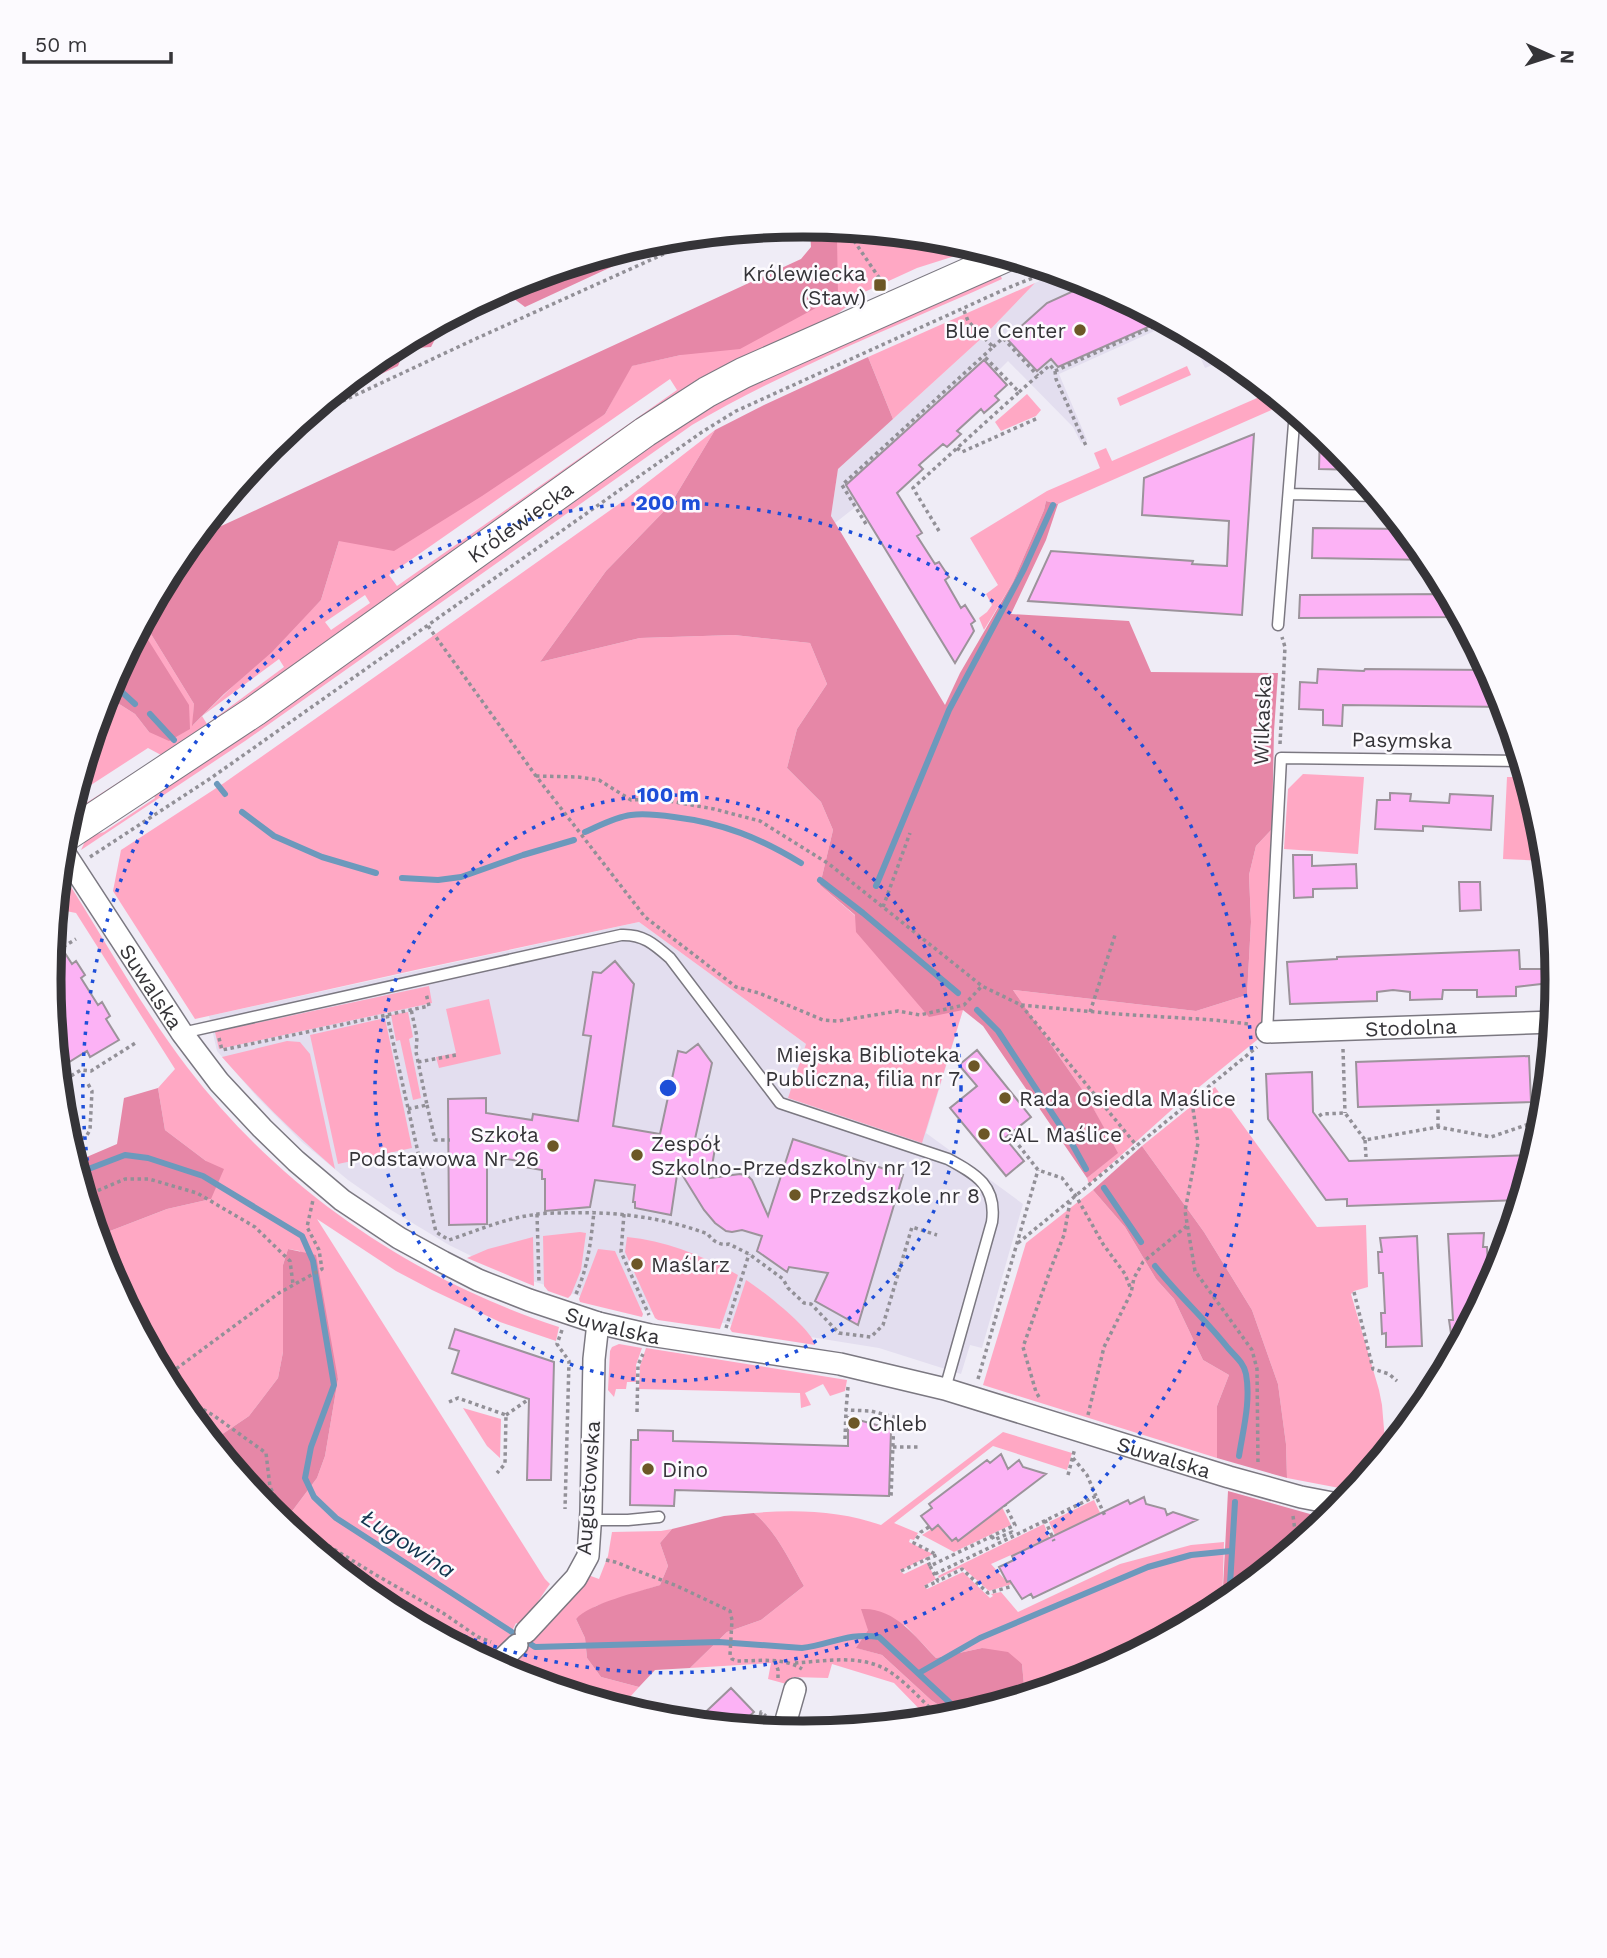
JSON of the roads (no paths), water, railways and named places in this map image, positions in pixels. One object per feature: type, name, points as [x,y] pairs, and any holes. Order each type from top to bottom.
[{"type":"street","name":"Królewiecka","points":[[77,829],[255,711],[645,432],[707,392],[743,373],[994,262]]},
{"type":"street","name":"Suwalska","points":[[71,863],[182,1033],[219,1082],[262,1128],[342,1200],[399,1238],[478,1280],[566,1319],[650,1335],[839,1364],[945,1389],[1229,1477],[1329,1502]]},
{"type":"street","name":"Stodolna","points":[[1265,1037],[1544,1023]]},
{"type":"street","name":"Augustowska","points":[[503,1658],[576,1578],[588,1556],[594,1359],[598,1323]]},
{"type":"street","points":[[786,1721],[795,1689]]},
{"type":"lane","points":[[1278,625],[1294,422]]},
{"type":"lane","points":[[1289,494],[1367,496]]},
{"type":"lane","name":"Pasymska","points":[[1281,758],[1512,761]]},
{"type":"lane","name":"Wilkaska","points":[[1265,1037],[1281,758]]},
{"type":"lane","points":[[182,1033],[423,978],[636,934],[657,946],[670,958],[780,1103],[948,1159],[970,1171],[989,1190],[994,1211],[945,1389]]},
{"type":"lane","points":[[590,1520],[659,1517]]},
{"type":"waterway","points":[[876,886],[949,710],[1024,569],[1053,505]]},
{"type":"waterway","points":[[120,690],[135,704]]},
{"type":"waterway","points":[[150,714],[174,740]]},
{"type":"waterway","points":[[217,784],[225,794]]},
{"type":"waterway","points":[[242,812],[274,836],[322,857],[376,873]]},
{"type":"waterway","points":[[585,832],[631,815],[674,817],[709,823],[740,833],[801,863]]},
{"type":"waterway","points":[[402,878],[438,880],[461,877],[574,840]]},
{"type":"waterway","points":[[820,880],[958,993]]},
{"type":"waterway","points":[[977,1010],[998,1031],[1086,1169]]},
{"type":"waterway","name":"Ługowina","points":[[87,1170],[125,1155],[148,1158],[203,1176],[302,1236],[313,1261],[334,1385],[311,1447],[305,1478],[314,1497],[336,1518],[535,1647],[719,1642],[802,1648],[848,1637],[879,1637],[953,1706]]},
{"type":"waterway","points":[[1104,1188],[1141,1242]]},
{"type":"waterway","points":[[1155,1266],[1245,1370],[1247,1405],[1239,1456]]},
{"type":"waterway","points":[[1230,1586],[1235,1502]]},
{"type":"waterway","points":[[919,1673],[980,1638],[1148,1567],[1191,1555],[1231,1551]]},
{"type":"place","name":"Królewiecka (Staw)","points":[[880,285]]},
{"type":"place","name":"Blue Center","points":[[1080,330]]},
{"type":"place","name":"Miejska Biblioteka Publiczna, filia nr 7","points":[[974,1066]]},
{"type":"place","name":"Rada Osiedla Maślice","points":[[1005,1098]]},
{"type":"place","name":"CAL Maślice","points":[[984,1134]]},
{"type":"place","name":"Szkoła Podstawowa Nr 26","points":[[553,1146]]},
{"type":"place","name":"Zespół Szkolno-Przedszkolny nr 12","points":[[637,1155]]},
{"type":"place","name":"Przedszkole nr 8","points":[[795,1195]]},
{"type":"place","name":"Maślarz","points":[[637,1264]]},
{"type":"place","name":"Chleb","points":[[854,1423]]},
{"type":"place","name":"Dino","points":[[648,1469]]}]
